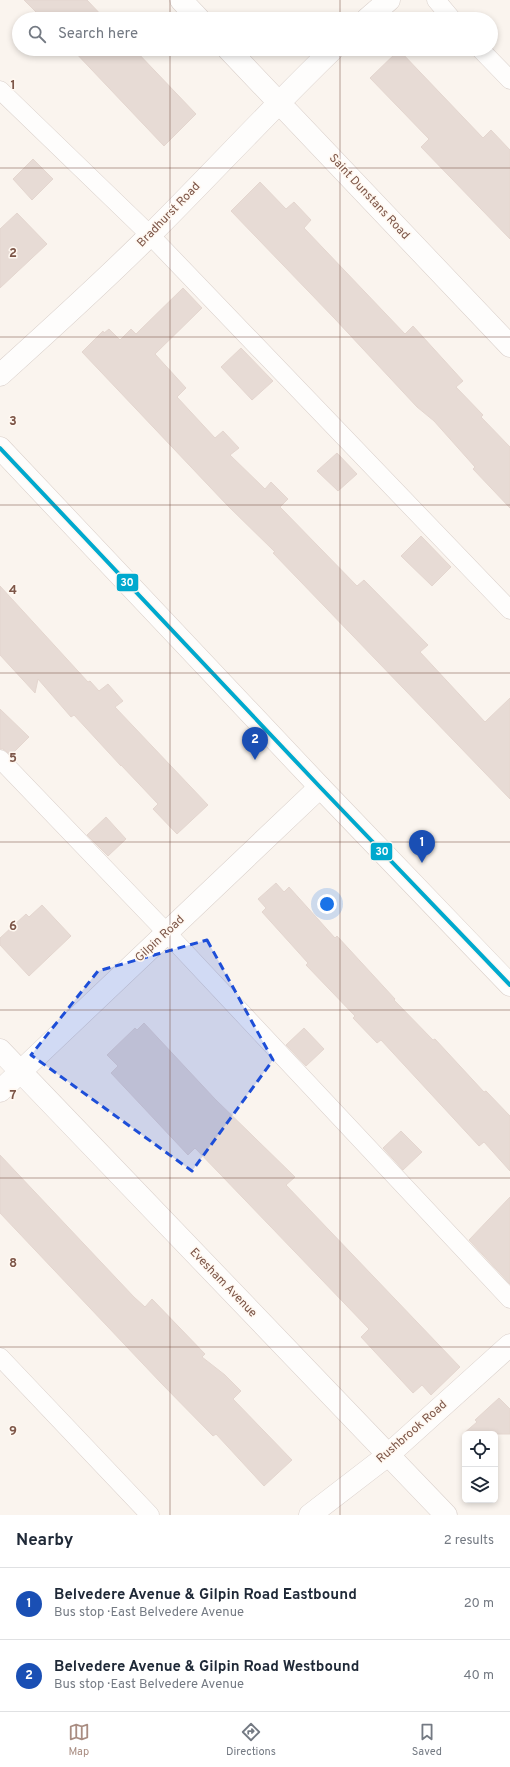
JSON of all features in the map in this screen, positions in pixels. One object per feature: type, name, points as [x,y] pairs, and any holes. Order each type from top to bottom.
[{"type":"street","points":[[181,0],[192,12]]},
{"type":"street","points":[[375,12],[389,0]]},
{"type":"street","name":"Saint Dunstans Road","points":[[235,56],[510,346]]},
{"type":"street","name":"Bradhurst Road","points":[[0,376],[150,235],[279,101],[326,56]]},
{"type":"street","points":[[0,448],[320,787],[510,985]]},
{"type":"street","name":"Gilpin Road","points":[[0,1091],[320,787]]},
{"type":"street","name":"Evesham Avenue","points":[[0,1050],[446,1515]]},
{"type":"street","name":"Rushbrook Road","points":[[310,1515],[388,1455],[510,1345]]},
{"type":"lane","points":[[436,0],[446,12]]},
{"type":"lane","points":[[487,56],[510,80]]},
{"type":"lane","points":[[0,90],[150,235],[510,610]]},
{"type":"lane","points":[[0,759],[167,933],[510,1299]]},
{"type":"lane","points":[[0,1357],[150,1515]]},
{"type":"highlighted area","points":[[207,940],[273,1060],[192,1171],[31,1055],[98,971]]},
{"type":"building","points":[[24,0],[87,0],[98,12],[36,12]]},
{"type":"building","points":[[79,56],[141,56],[196,114],[164,146]]},
{"type":"building","points":[[393,56],[405,56],[483,138],[491,130],[510,150],[510,239],[421,147],[429,139],[370,78]]},
{"type":"building","points":[[33,159],[53,179],[32,200],[13,179]]},
{"type":"building","points":[[260,182],[286,209],[294,202],[311,220],[304,228],[405,334],[413,326],[463,381],[456,387],[483,415],[481,417],[510,447],[510,508],[473,469],[475,467],[434,421],[417,407],[231,211]]},
{"type":"building","points":[[17,213],[47,244],[0,288],[0,229]]},
{"type":"building","points":[[183,288],[202,308],[155,354],[186,388],[177,397],[215,438],[223,431],[239,448],[230,455],[265,489],[271,482],[288,499],[280,507],[357,586],[364,580],[428,645],[420,652],[485,722],[510,698],[510,799],[82,352],[103,331],[104,333],[109,329],[120,340],[131,329],[136,334]]},
{"type":"building","points":[[241,348],[273,381],[252,400],[221,367]]},
{"type":"building","points":[[337,453],[357,474],[338,491],[317,471]]},
{"type":"building","points":[[421,536],[451,567],[432,586],[401,556]]},
{"type":"building","points":[[0,586],[88,682],[90,681],[99,691],[108,684],[123,701],[115,707],[208,805],[177,834],[153,809],[158,804],[74,715],[71,717],[38,679],[35,693],[0,655]]},
{"type":"building","points":[[0,709],[29,737],[11,755],[3,749],[0,749]]},
{"type":"building","points":[[106,817],[126,839],[108,856],[87,835]]},
{"type":"building","points":[[276,883],[284,892],[289,887],[335,938],[337,936],[395,999],[394,1000],[433,1040],[435,1039],[484,1092],[486,1091],[510,1116],[510,1171],[484,1142],[479,1146],[381,1040],[377,1043],[353,1018],[355,1016],[306,965],[308,963],[262,912],[266,908],[258,899]]},
{"type":"building","points":[[42,905],[71,936],[29,976],[0,945],[0,938],[26,914],[29,917]]},
{"type":"building","points":[[144,1023],[215,1099],[295,1177],[286,1185],[460,1367],[431,1395],[422,1385],[413,1393],[361,1337],[369,1329],[195,1148],[188,1155],[111,1073],[118,1066],[107,1055],[135,1028],[137,1030]]},
{"type":"building","points":[[304,1028],[324,1049],[306,1066],[286,1045]]},
{"type":"building","points":[[401,1131],[422,1152],[403,1170],[383,1148]]},
{"type":"building","points":[[0,1155],[134,1297],[145,1307],[152,1299],[205,1354],[202,1357],[225,1375],[241,1391],[233,1399],[292,1460],[264,1486],[216,1434],[213,1436],[161,1383],[0,1213]]},
{"type":"building","points":[[510,1197],[510,1284],[469,1240]]},
{"type":"building","points":[[499,1398],[510,1409],[510,1434],[498,1434],[498,1431],[466,1431],[477,1422],[475,1420]]},
{"type":"transit line","name":"30","points":[[0,448],[320,787],[510,985]]},
{"type":"place","name":"Belvedere Avenue & Gilpin Road Westbound","points":[[255,760]]},
{"type":"place","name":"Belvedere Avenue & Gilpin Road Eastbound","points":[[422,863]]}]
